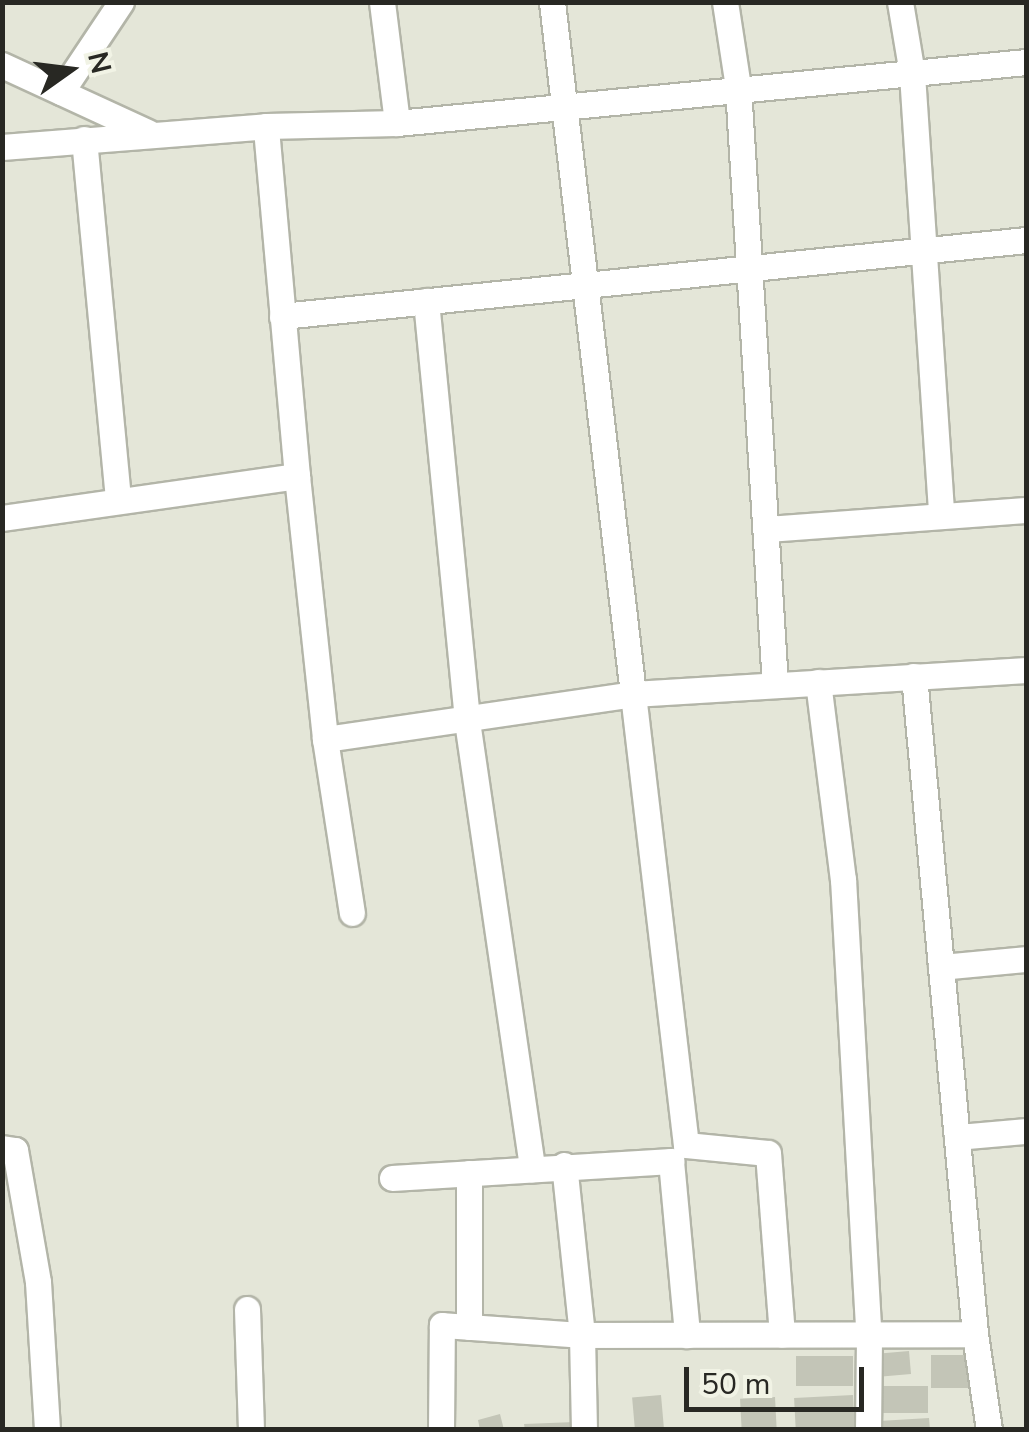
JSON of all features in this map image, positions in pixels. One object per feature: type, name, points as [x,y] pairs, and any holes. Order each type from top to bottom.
[{"type":"street","points":[[61,92],[121,2]]},
{"type":"street","points":[[382,2],[397,123]]},
{"type":"street","points":[[552,2],[686,1144],[768,1153],[782,1334]]},
{"type":"street","points":[[726,2],[738,87],[775,685]]},
{"type":"street","points":[[900,2],[912,74],[941,516]]},
{"type":"street","points":[[2,148],[266,126],[397,123],[561,104],[1026,62]]},
{"type":"street","points":[[2,65],[152,134]]},
{"type":"street","points":[[266,126],[296,476],[325,740],[352,913]]},
{"type":"street","points":[[84,139],[118,499]]},
{"type":"street","points":[[282,316],[1026,240]]},
{"type":"street","points":[[426,301],[467,721],[532,1169]]},
{"type":"street","points":[[2,518],[296,476]]},
{"type":"street","points":[[766,529],[1026,510]]},
{"type":"street","points":[[325,740],[633,694],[1026,670]]},
{"type":"street","points":[[914,676],[975,1334],[989,1430]]},
{"type":"street","points":[[818,682],[843,879],[869,1336],[868,1430]]},
{"type":"street","points":[[941,966],[1026,959]]},
{"type":"street","points":[[956,1137],[1026,1131]]},
{"type":"street","points":[[2,1148],[16,1150],[38,1282],[47,1430]]},
{"type":"street","points":[[392,1178],[671,1160],[688,1335]]},
{"type":"street","points":[[564,1165],[582,1336],[584,1430]]},
{"type":"street","points":[[469,1173],[469,1327]]},
{"type":"street","points":[[247,1308],[250,1430]]},
{"type":"street","points":[[441,1430],[442,1325],[582,1336],[975,1334]]},
{"type":"building","points":[[909,1351],[911,1374],[882,1376],[880,1354]]},
{"type":"building","points":[[931,1355],[973,1355],[973,1388],[931,1388]]},
{"type":"building","points":[[796,1356],[853,1356],[853,1386],[796,1386]]},
{"type":"building","points":[[880,1386],[928,1386],[928,1413],[880,1413]]},
{"type":"building","points":[[661,1395],[664,1430],[635,1430],[632,1398]]},
{"type":"building","points":[[853,1395],[855,1429],[796,1430],[794,1398]]},
{"type":"building","points":[[775,1397],[777,1430],[742,1430],[740,1399]]},
{"type":"building","points":[[500,1414],[504,1430],[480,1430],[478,1420]]},
{"type":"building","points":[[929,1418],[930,1430],[880,1430],[879,1421]]},
{"type":"building","points":[[575,1422],[576,1430],[525,1430],[524,1424]]}]
